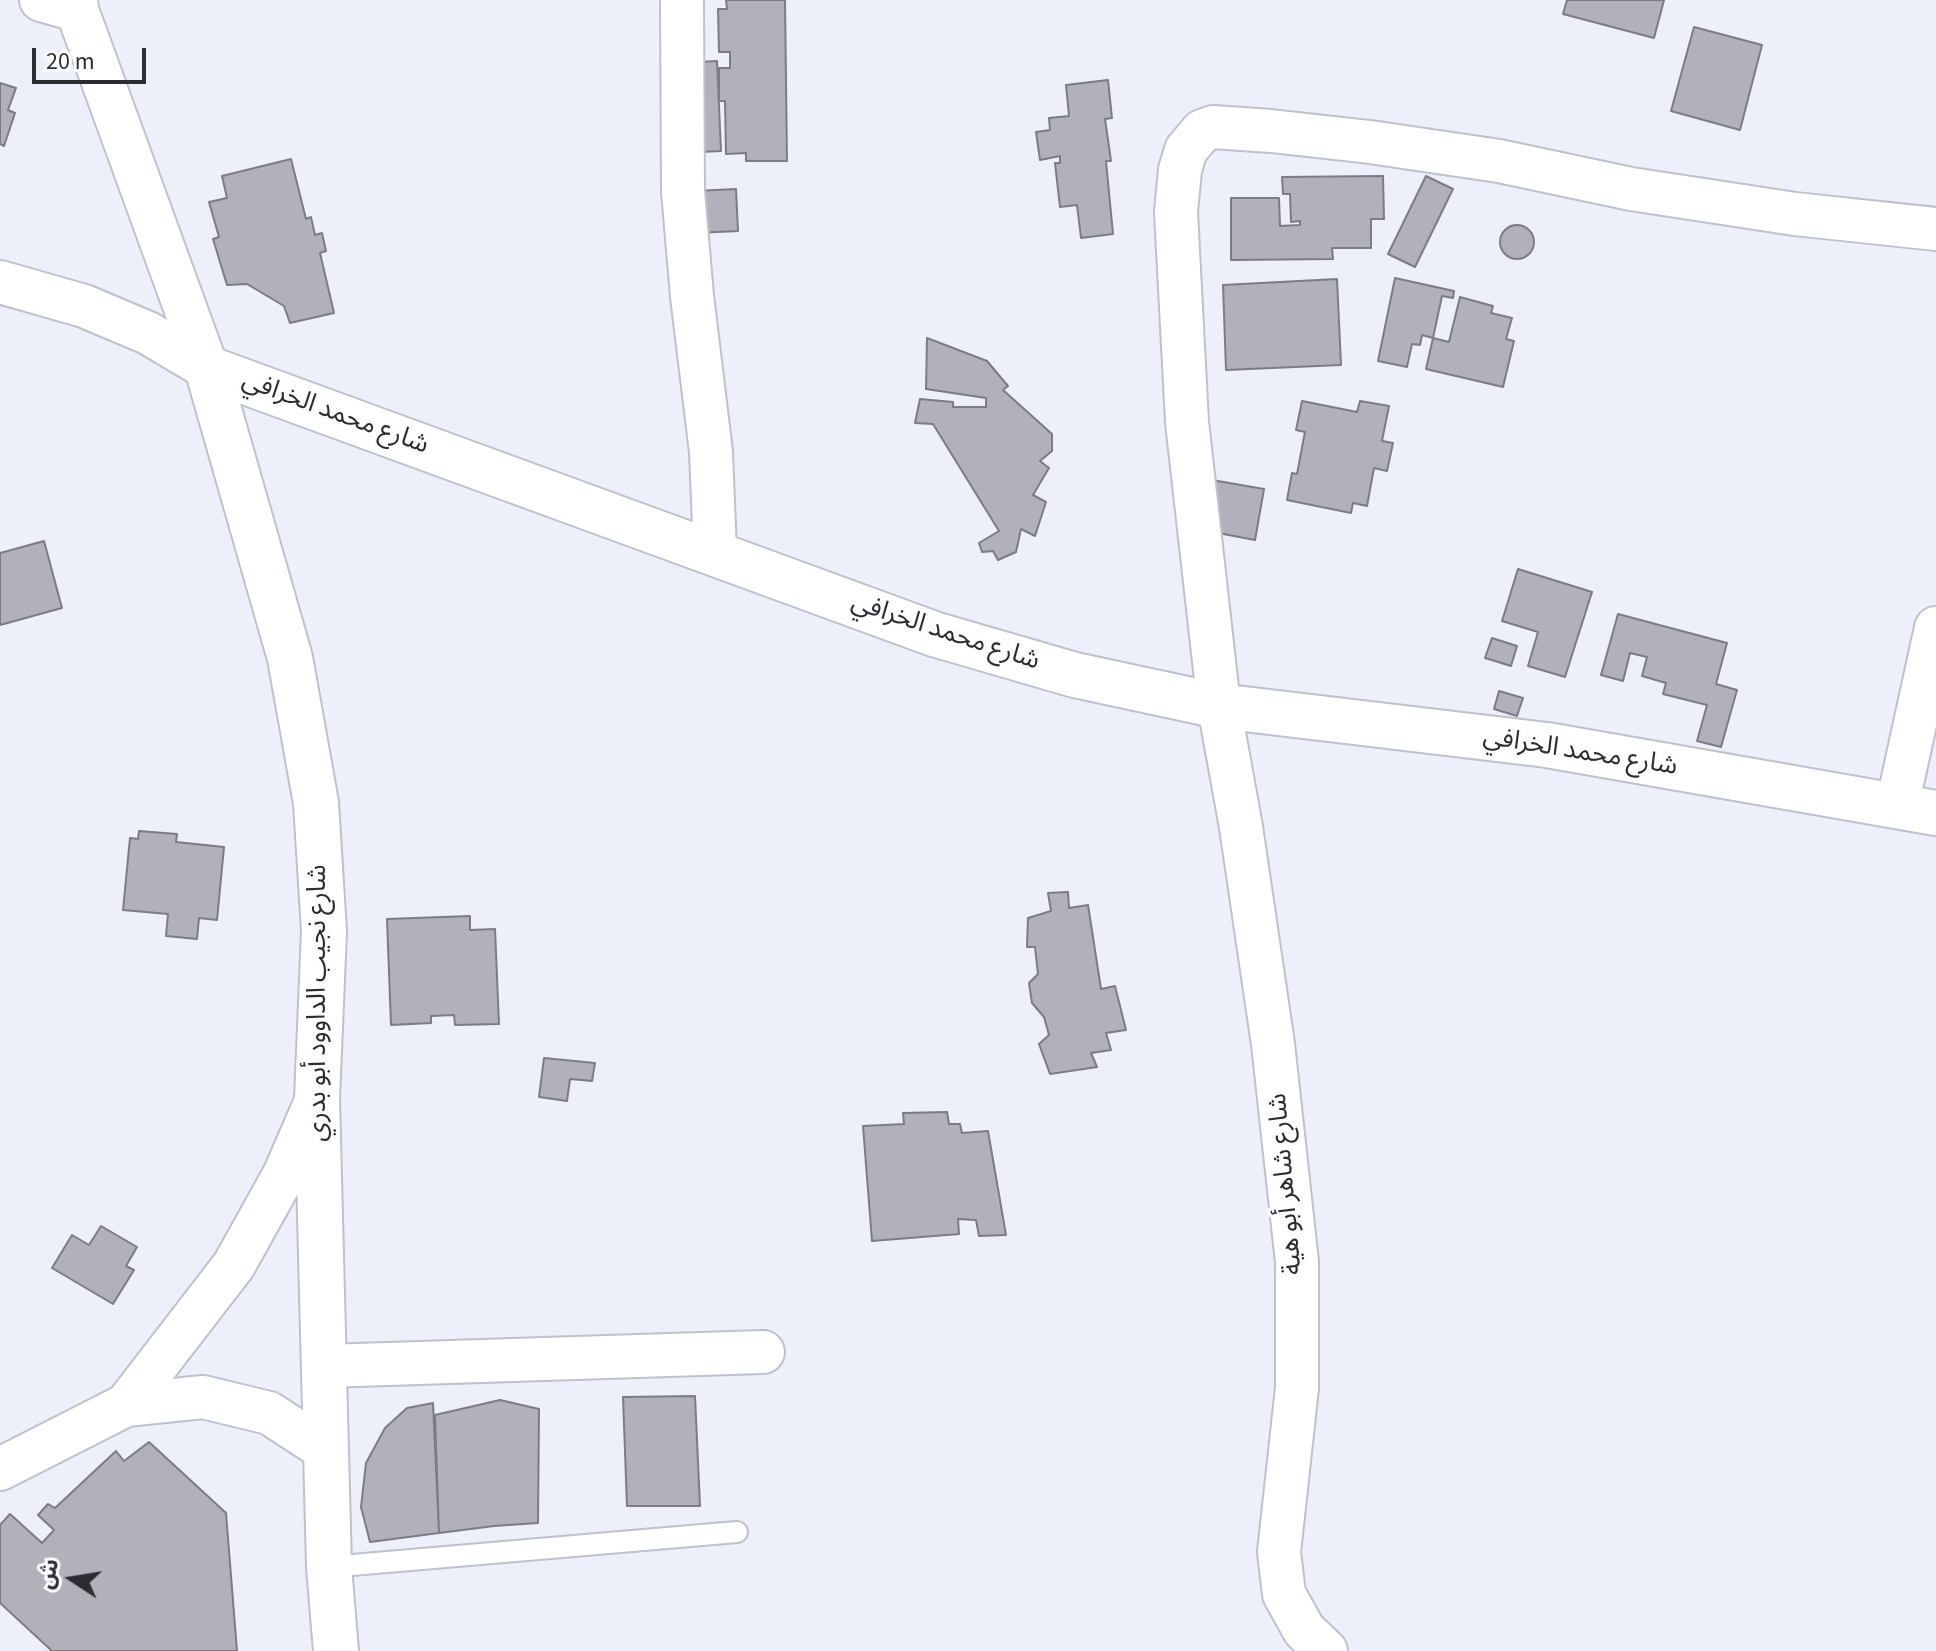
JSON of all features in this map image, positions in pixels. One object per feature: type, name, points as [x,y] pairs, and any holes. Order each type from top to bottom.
[{"type":"street","points":[[682,0],[683,191],[711,452],[715,552]]},
{"type":"street","points":[[65,3],[207,368]]},
{"type":"street","name":"شارع شاهر أبو هية","points":[[1326,1651],[1304,1630],[1284,1594],[1279,1552],[1297,1388],[1297,1262],[1273,1044],[1241,827],[1219,706],[1187,422],[1177,227],[1180,170],[1186,150],[1202,131],[1213,127],[1370,142],[1499,161],[1631,189],[1795,214],[1936,229]]},
{"type":"street","name":"شارع محمد الخرافي","points":[[0,282],[84,306],[148,333],[207,368],[934,634],[1075,675],[1219,706],[1547,745],[1916,810]]},
{"type":"street","name":"شارع نجيب الداوود أبو بدري","points":[[207,368],[290,658],[316,803],[324,931],[317,1099],[329,1567],[336,1651]]},
{"type":"street","points":[[1916,810],[1936,628]]},
{"type":"street","points":[[126,1405],[234,1265],[284,1175],[317,1099]]},
{"type":"street","points":[[325,1366],[763,1352]]},
{"type":"street","points":[[0,1469],[126,1405],[203,1397],[269,1413],[326,1450]]},
{"type":"lane","points":[[329,1567],[737,1532]]},
{"type":"building","points":[[726,0],[785,0],[787,161],[746,161],[746,153],[726,154],[725,101],[719,101],[719,68],[730,68],[730,52],[719,52],[718,9],[727,9]]},
{"type":"building","points":[[1567,0],[1664,0],[1654,38],[1563,14]]},
{"type":"building","points":[[1694,27],[1762,45],[1740,130],[1671,111]]},
{"type":"building","points":[[717,61],[721,151],[700,152],[700,62]]},
{"type":"building","points":[[1108,80],[1112,118],[1105,119],[1111,161],[1106,161],[1113,234],[1081,238],[1077,205],[1060,207],[1055,163],[1060,163],[1060,156],[1040,160],[1036,132],[1050,130],[1049,118],[1069,116],[1066,85]]},
{"type":"building","points":[[0,83],[16,88],[8,110],[15,113],[4,146],[0,144]]},
{"type":"building","points":[[291,159],[306,219],[311,217],[315,235],[322,233],[326,251],[320,253],[334,313],[290,323],[284,306],[247,284],[227,285],[213,239],[219,237],[209,202],[227,198],[222,176]]},
{"type":"building","points":[[1383,176],[1384,219],[1371,219],[1371,248],[1332,248],[1333,259],[1231,260],[1231,198],[1279,198],[1280,226],[1300,225],[1300,221],[1291,222],[1290,194],[1283,194],[1282,177]]},
{"type":"building","points":[[1426,176],[1453,189],[1415,267],[1388,254]]},
{"type":"building","points":[[736,189],[738,231],[696,233],[694,191]]},
{"type":"building","points":[[1517,225],[1529,230],[1534,242],[1529,254],[1517,259],[1505,254],[1500,242],[1505,230]]},
{"type":"building","points":[[1395,278],[1454,291],[1453,298],[1442,296],[1433,338],[1422,335],[1420,345],[1412,344],[1407,367],[1378,361]]},
{"type":"building","points":[[1337,279],[1341,365],[1226,370],[1223,285]]},
{"type":"building","points":[[1460,297],[1493,306],[1491,313],[1512,318],[1506,339],[1514,341],[1503,387],[1426,369],[1433,338],[1449,342]]},
{"type":"building","points":[[927,338],[987,361],[1008,386],[1003,390],[1052,434],[1052,451],[1040,461],[1049,468],[1033,495],[1046,502],[1035,536],[1021,529],[1016,552],[998,560],[993,551],[982,552],[979,543],[999,531],[933,424],[915,423],[920,399],[953,402],[953,407],[986,407],[986,398],[926,389]]},
{"type":"building","points":[[1302,401],[1357,412],[1360,401],[1389,406],[1382,441],[1393,443],[1387,471],[1374,468],[1367,506],[1353,503],[1351,513],[1287,500],[1292,473],[1297,474],[1305,432],[1296,430]]},
{"type":"building","points":[[1212,480],[1264,489],[1255,540],[1202,530]]},
{"type":"building","points":[[44,541],[62,608],[0,625],[0,553]]},
{"type":"building","points":[[1518,569],[1592,592],[1565,677],[1528,666],[1538,632],[1502,621]]},
{"type":"building","points":[[1618,614],[1727,643],[1716,684],[1737,690],[1721,747],[1697,741],[1707,705],[1663,694],[1666,683],[1642,676],[1647,657],[1630,653],[1623,681],[1601,675]]},
{"type":"building","points":[[1492,638],[1517,646],[1511,666],[1485,658]]},
{"type":"building","points":[[1499,691],[1523,698],[1517,716],[1494,709]]},
{"type":"building","points":[[139,831],[177,834],[176,842],[224,847],[217,920],[199,918],[197,939],[166,936],[168,914],[123,910],[130,838],[138,839]]},
{"type":"building","points":[[1068,892],[1069,908],[1088,905],[1101,989],[1115,986],[1126,1030],[1106,1033],[1111,1050],[1091,1053],[1097,1067],[1050,1074],[1039,1044],[1049,1035],[1044,1017],[1032,1003],[1029,983],[1038,974],[1035,947],[1027,947],[1028,918],[1051,911],[1048,893]]},
{"type":"building","points":[[470,916],[470,930],[495,929],[499,1024],[455,1025],[454,1015],[431,1016],[431,1023],[391,1025],[387,919]]},
{"type":"building","points":[[544,1058],[595,1063],[592,1081],[570,1079],[567,1101],[539,1097]]},
{"type":"building","points":[[947,1112],[949,1124],[960,1124],[962,1133],[988,1131],[1006,1235],[979,1236],[976,1220],[958,1219],[959,1234],[872,1241],[863,1126],[904,1124],[903,1113]]},
{"type":"building","points":[[101,1226],[137,1247],[126,1266],[134,1270],[113,1304],[52,1268],[72,1235],[89,1245]]},
{"type":"building","points":[[695,1396],[700,1506],[627,1506],[623,1397]]},
{"type":"building","points":[[500,1400],[539,1409],[538,1523],[439,1533],[435,1415]]},
{"type":"building","points":[[433,1403],[439,1533],[370,1542],[361,1507],[366,1463],[385,1428],[407,1408]]},
{"type":"building","points":[[149,1442],[226,1513],[237,1651],[52,1651],[0,1603],[0,1525],[10,1514],[42,1543],[54,1530],[38,1515],[48,1504],[55,1508],[116,1451],[124,1461]]}]
